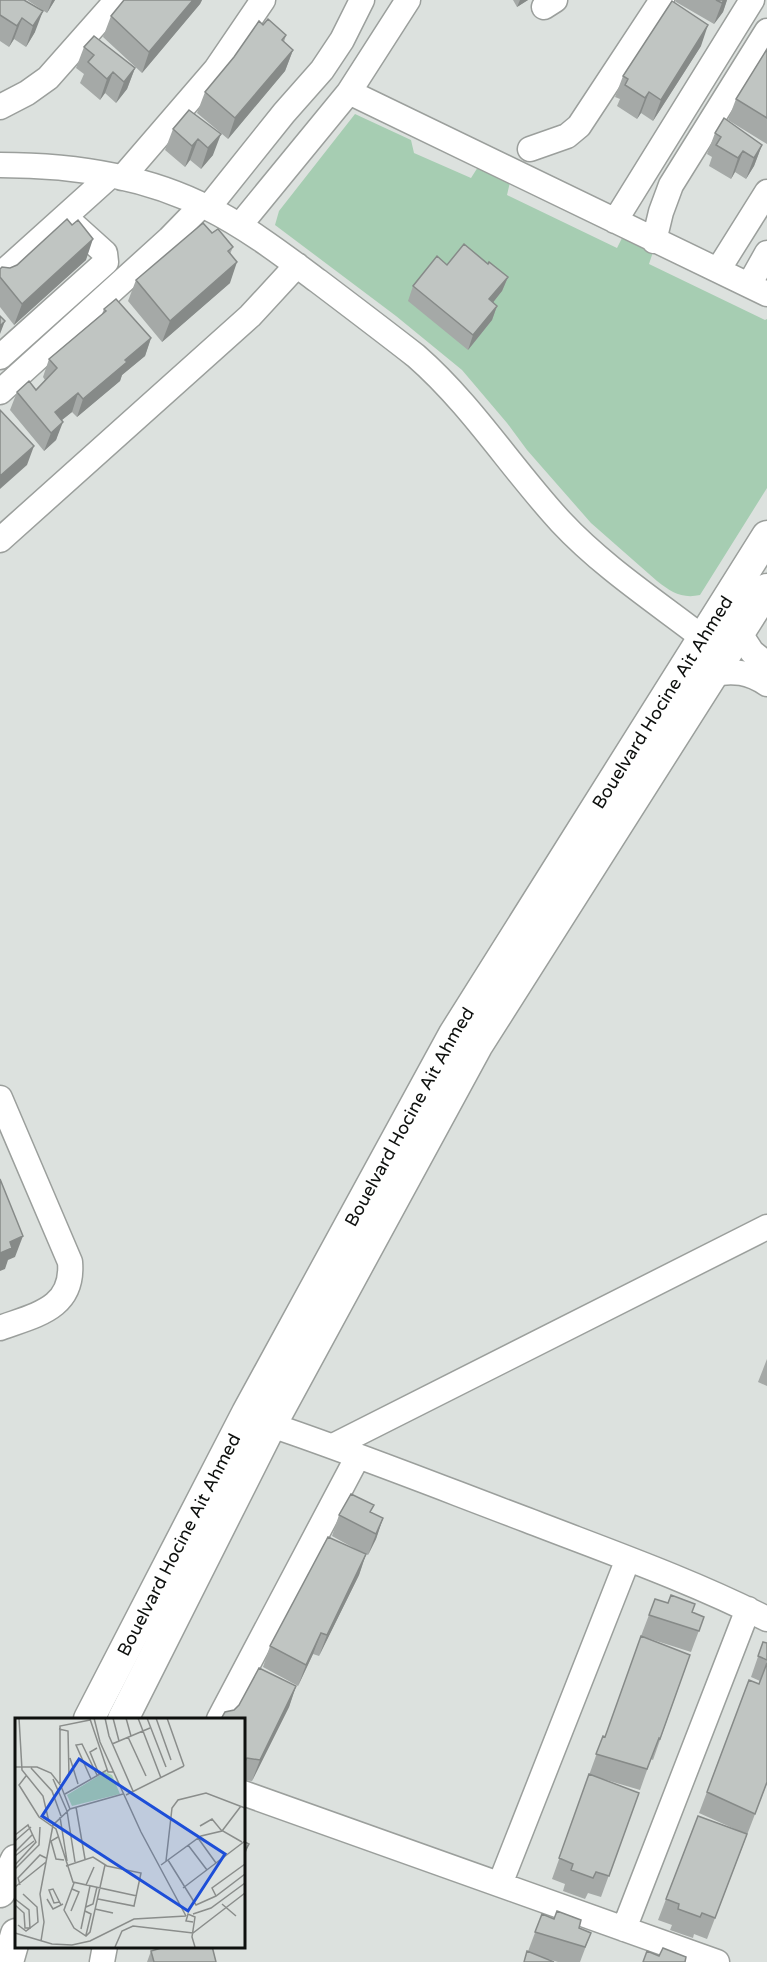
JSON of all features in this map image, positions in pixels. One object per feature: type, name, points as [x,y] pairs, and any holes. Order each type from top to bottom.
[{"type":"main road","name":"Bouelvard Hocine Ait Ahmed","points":[[90,1718],[247,1413],[454,1034],[767,536]]},
{"type":"main road","points":[[124,1718],[271,1425],[477,1046],[767,589]]},
{"type":"main road","points":[[0,1892],[15,1862]]},
{"type":"main road","points":[[8,1962],[15,1938]]},
{"type":"street","points":[[0,107],[27,93],[48,78],[117,0]]},
{"type":"street","points":[[0,275],[65,216],[116,177],[216,69],[263,0]]},
{"type":"street","points":[[0,392],[205,206],[333,55],[362,0]]},
{"type":"street","points":[[240,225],[350,92],[408,0]]},
{"type":"street","points":[[530,149],[567,136],[579,126],[662,0]]},
{"type":"street","points":[[615,221],[752,0]]},
{"type":"street","points":[[654,240],[670,185],[767,32]]},
{"type":"street","points":[[350,92],[758,289],[767,253]]},
{"type":"street","points":[[0,165],[52,167],[116,177],[176,194],[205,206],[240,225],[297,265],[433,371],[479,421],[520,476],[586,546],[702,638]]},
{"type":"street","points":[[718,270],[767,192]]},
{"type":"street","points":[[0,357],[106,262],[105,253],[65,216]]},
{"type":"street","points":[[0,540],[250,316],[297,265]]},
{"type":"street","points":[[739,632],[752,652],[767,664]]},
{"type":"street","points":[[713,674],[728,671],[741,672],[755,676],[767,684]]},
{"type":"street","points":[[0,1098],[70,1262],[67,1288],[53,1307],[0,1328]]},
{"type":"street","points":[[333,1446],[767,1227]]},
{"type":"street","points":[[271,1425],[333,1446],[628,1559],[757,1614],[624,1929]]},
{"type":"street","points":[[220,1718],[358,1456]]},
{"type":"street","points":[[500,1884],[628,1559]]},
{"type":"street","points":[[244,1793],[717,1962]]},
{"type":"street","points":[[102,1962],[105,1947]]},
{"type":"green space","points":[[355,114],[411,140],[414,153],[471,178],[478,167],[510,182],[507,195],[617,248],[623,236],[653,252],[649,264],[767,319],[767,488],[700,595],[677,594],[657,581],[591,523],[527,450],[462,370],[396,316],[275,225],[279,211]]},
{"type":"building","points":[[0,0],[24,0],[43,11],[33,26],[22,18],[17,26],[0,15]]},
{"type":"building","points":[[124,0],[193,0],[149,52],[111,16]]},
{"type":"building","points":[[672,1],[708,25],[661,100],[649,92],[645,98],[625,85],[628,79],[623,76]]},
{"type":"building","points":[[268,19],[286,35],[282,40],[293,50],[235,118],[205,92],[234,57],[259,21],[263,25]]},
{"type":"building","points":[[94,36],[135,68],[124,82],[113,72],[107,79],[88,62],[94,55],[84,47]]},
{"type":"building","points":[[767,49],[767,118],[736,99]]},
{"type":"building","points":[[189,110],[221,134],[208,148],[198,139],[192,146],[173,129]]},
{"type":"building","points":[[724,118],[762,145],[754,158],[743,151],[738,158],[716,145],[721,137],[715,133]]},
{"type":"building","points":[[67,219],[72,225],[78,220],[93,239],[22,304],[0,277],[0,269],[17,265]]},
{"type":"building","points":[[203,223],[212,233],[218,229],[233,247],[228,251],[237,262],[170,321],[136,280]]},
{"type":"building","points":[[464,244],[508,277],[489,299],[497,306],[473,335],[413,286],[437,256],[447,265]]},
{"type":"building","points":[[116,299],[151,338],[125,360],[127,362],[83,399],[78,393],[55,412],[63,422],[51,433],[17,392],[29,381],[36,390],[57,368],[49,359],[106,311],[104,309]]},
{"type":"building","points":[[0,316],[5,321],[0,326]]},
{"type":"building","points":[[0,410],[34,446],[0,476]]},
{"type":"building","points":[[0,1179],[23,1236],[10,1242],[12,1248],[0,1253]]},
{"type":"building","points":[[351,1494],[374,1505],[370,1512],[383,1518],[376,1534],[339,1515]]},
{"type":"building","points":[[328,1537],[366,1554],[327,1635],[321,1633],[306,1665],[270,1646]]},
{"type":"building","points":[[671,1595],[695,1604],[692,1612],[704,1617],[699,1631],[649,1615],[655,1599],[668,1603]]},
{"type":"building","points":[[641,1636],[690,1655],[647,1769],[596,1754],[603,1736],[605,1737]]},
{"type":"building","points":[[763,1642],[767,1643],[767,1660],[758,1656]]},
{"type":"building","points":[[767,1663],[767,1782],[755,1814],[707,1792],[749,1680],[759,1684]]},
{"type":"building","points":[[259,1668],[296,1686],[260,1760],[247,1758],[244,1761],[244,1718],[222,1718],[225,1712],[234,1710]]},
{"type":"building","points":[[589,1774],[639,1793],[609,1876],[596,1872],[593,1878],[571,1870],[573,1864],[559,1858]]},
{"type":"building","points":[[698,1816],[747,1834],[715,1918],[702,1913],[700,1917],[678,1909],[679,1904],[666,1899]]},
{"type":"building","points":[[244,1842],[249,1844],[244,1852]]},
{"type":"building","points":[[557,1911],[581,1920],[579,1928],[591,1933],[585,1947],[535,1932],[542,1914],[554,1919]]},
{"type":"building","points":[[165,1947],[212,1947],[216,1962],[154,1962],[151,1951]]},
{"type":"building","points":[[663,1948],[686,1957],[685,1962],[643,1962],[647,1951],[659,1956]]},
{"type":"building","points":[[527,1951],[554,1962],[524,1962]]}]
